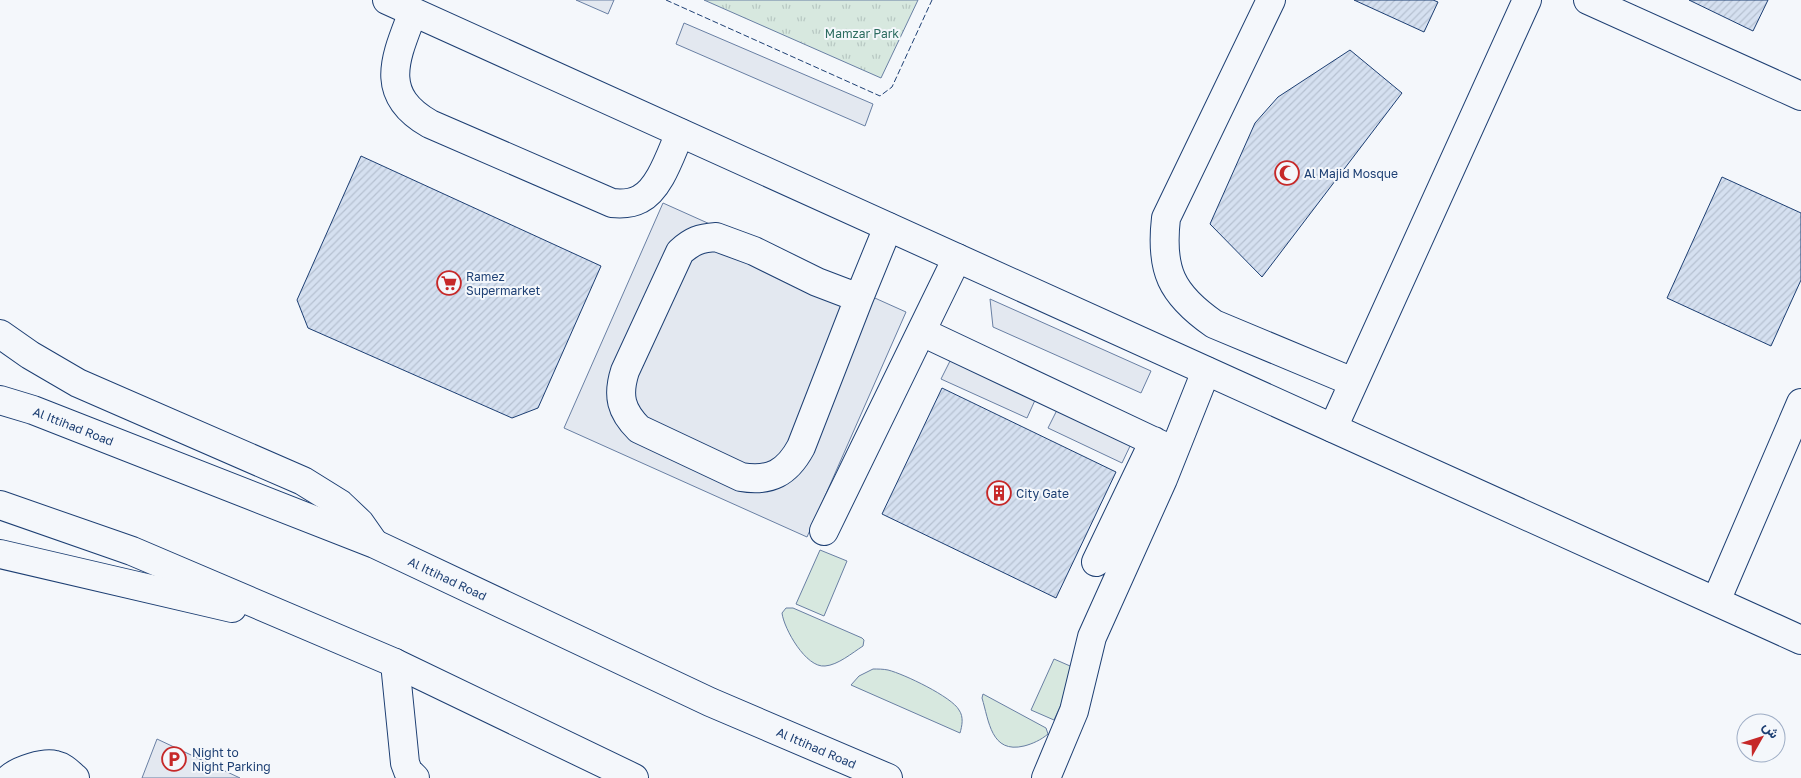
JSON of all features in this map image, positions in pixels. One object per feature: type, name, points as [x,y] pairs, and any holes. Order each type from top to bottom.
[{"type":"main road","points":[[387,0],[1801,640]]},
{"type":"main road","points":[[1271,0],[1166,218],[1163,243],[1168,271],[1177,290],[1193,310],[1214,324],[1353,382]]},
{"type":"main road","points":[[1333,428],[1527,0]]},
{"type":"main road","points":[[1588,0],[1801,96]]},
{"type":"main road","points":[[413,12],[395,65],[395,80],[399,94],[406,106],[417,117],[430,124],[612,203],[627,204],[639,200],[650,192],[658,180],[680,133]]},
{"type":"main road","points":[[859,298],[817,282],[716,237],[702,238],[690,243],[680,252],[625,371],[620,396],[624,409],[630,420],[639,429],[741,477],[753,479],[766,478],[788,468],[801,447],[888,227]]},
{"type":"main road","points":[[824,531],[957,258]]},
{"type":"main road","points":[[922,332],[1164,446]]},
{"type":"main road","points":[[0,334],[30,355],[78,383],[310,485],[340,504],[360,523],[375,544]]},
{"type":"main road","points":[[1096,562],[1206,370]]},
{"type":"main road","name":"Al Ittihad Road","points":[[0,400],[32,410],[375,544],[710,702],[888,778]]},
{"type":"main road","points":[[1716,602],[1801,403]]},
{"type":"main road","points":[[1046,778],[1074,711],[1089,646],[1095,629],[1164,479],[1164,446]]},
{"type":"main road","points":[[0,505],[132,551],[395,663],[634,778]]},
{"type":"main road","points":[[0,554],[300,624]]},
{"type":"main road","points":[[395,663],[405,763],[408,771],[414,778]]},
{"type":"main road","points":[[10,778],[15,773],[26,769],[53,764],[67,770],[75,778]]},
{"type":"green space","name":"Mamzar Park","points":[[704,0],[918,0],[881,78]]},
{"type":"green space","points":[[820,550],[847,561],[824,616],[796,604]]},
{"type":"green space","points":[[786,608],[793,608],[862,638],[864,640],[863,646],[835,663],[825,666],[818,665],[804,654],[791,637],[782,613]]},
{"type":"green space","points":[[1054,659],[1077,669],[1054,720],[1031,710]]},
{"type":"green space","points":[[873,669],[888,670],[905,676],[947,699],[961,713],[960,733],[851,685],[859,676]]},
{"type":"green space","points":[[983,694],[1046,728],[1048,734],[1036,742],[1024,746],[1013,747],[1004,745],[993,734],[982,698]]},
{"type":"shaded area","points":[[576,0],[614,0],[608,14]]},
{"type":"shaded area","points":[[684,23],[873,104],[865,126],[676,44]]},
{"type":"shaded area","points":[[663,203],[906,312],[807,537],[564,428]]},
{"type":"shaded area","points":[[990,299],[1151,371],[1141,393],[993,327]]},
{"type":"shaded area","points":[[951,359],[1036,398],[1027,418],[941,379]]},
{"type":"shaded area","points":[[1058,408],[1131,444],[1122,463],[1048,428]]},
{"type":"shaded area","name":"Night to Night Parking","points":[[157,739],[240,778],[142,778]]},
{"type":"building","points":[[1354,0],[1433,0],[1438,2],[1424,32]]},
{"type":"building","points":[[1689,0],[1768,0],[1753,31]]},
{"type":"building","name":"Al Majid Mosque","points":[[1350,50],[1402,93],[1262,277],[1210,224],[1255,123],[1278,97]]},
{"type":"building","name":"Ramez Supermarket","points":[[361,156],[601,266],[538,408],[512,418],[308,328],[297,300]]},
{"type":"building","points":[[1722,177],[1801,213],[1801,280],[1771,346],[1667,298]]},
{"type":"building","name":"City Gate","points":[[942,388],[1116,472],[1056,598],[882,514]]},
{"type":"fence","points":[[666,0],[880,96],[892,87],[932,0]]},
{"type":"place","name":"Al Majid Mosque","points":[[1287,173]]},
{"type":"place","name":"Ramez Supermarket","points":[[449,283]]},
{"type":"place","name":"City Gate","points":[[999,493]]},
{"type":"place","name":"Night to Night Parking","points":[[174,759]]}]
